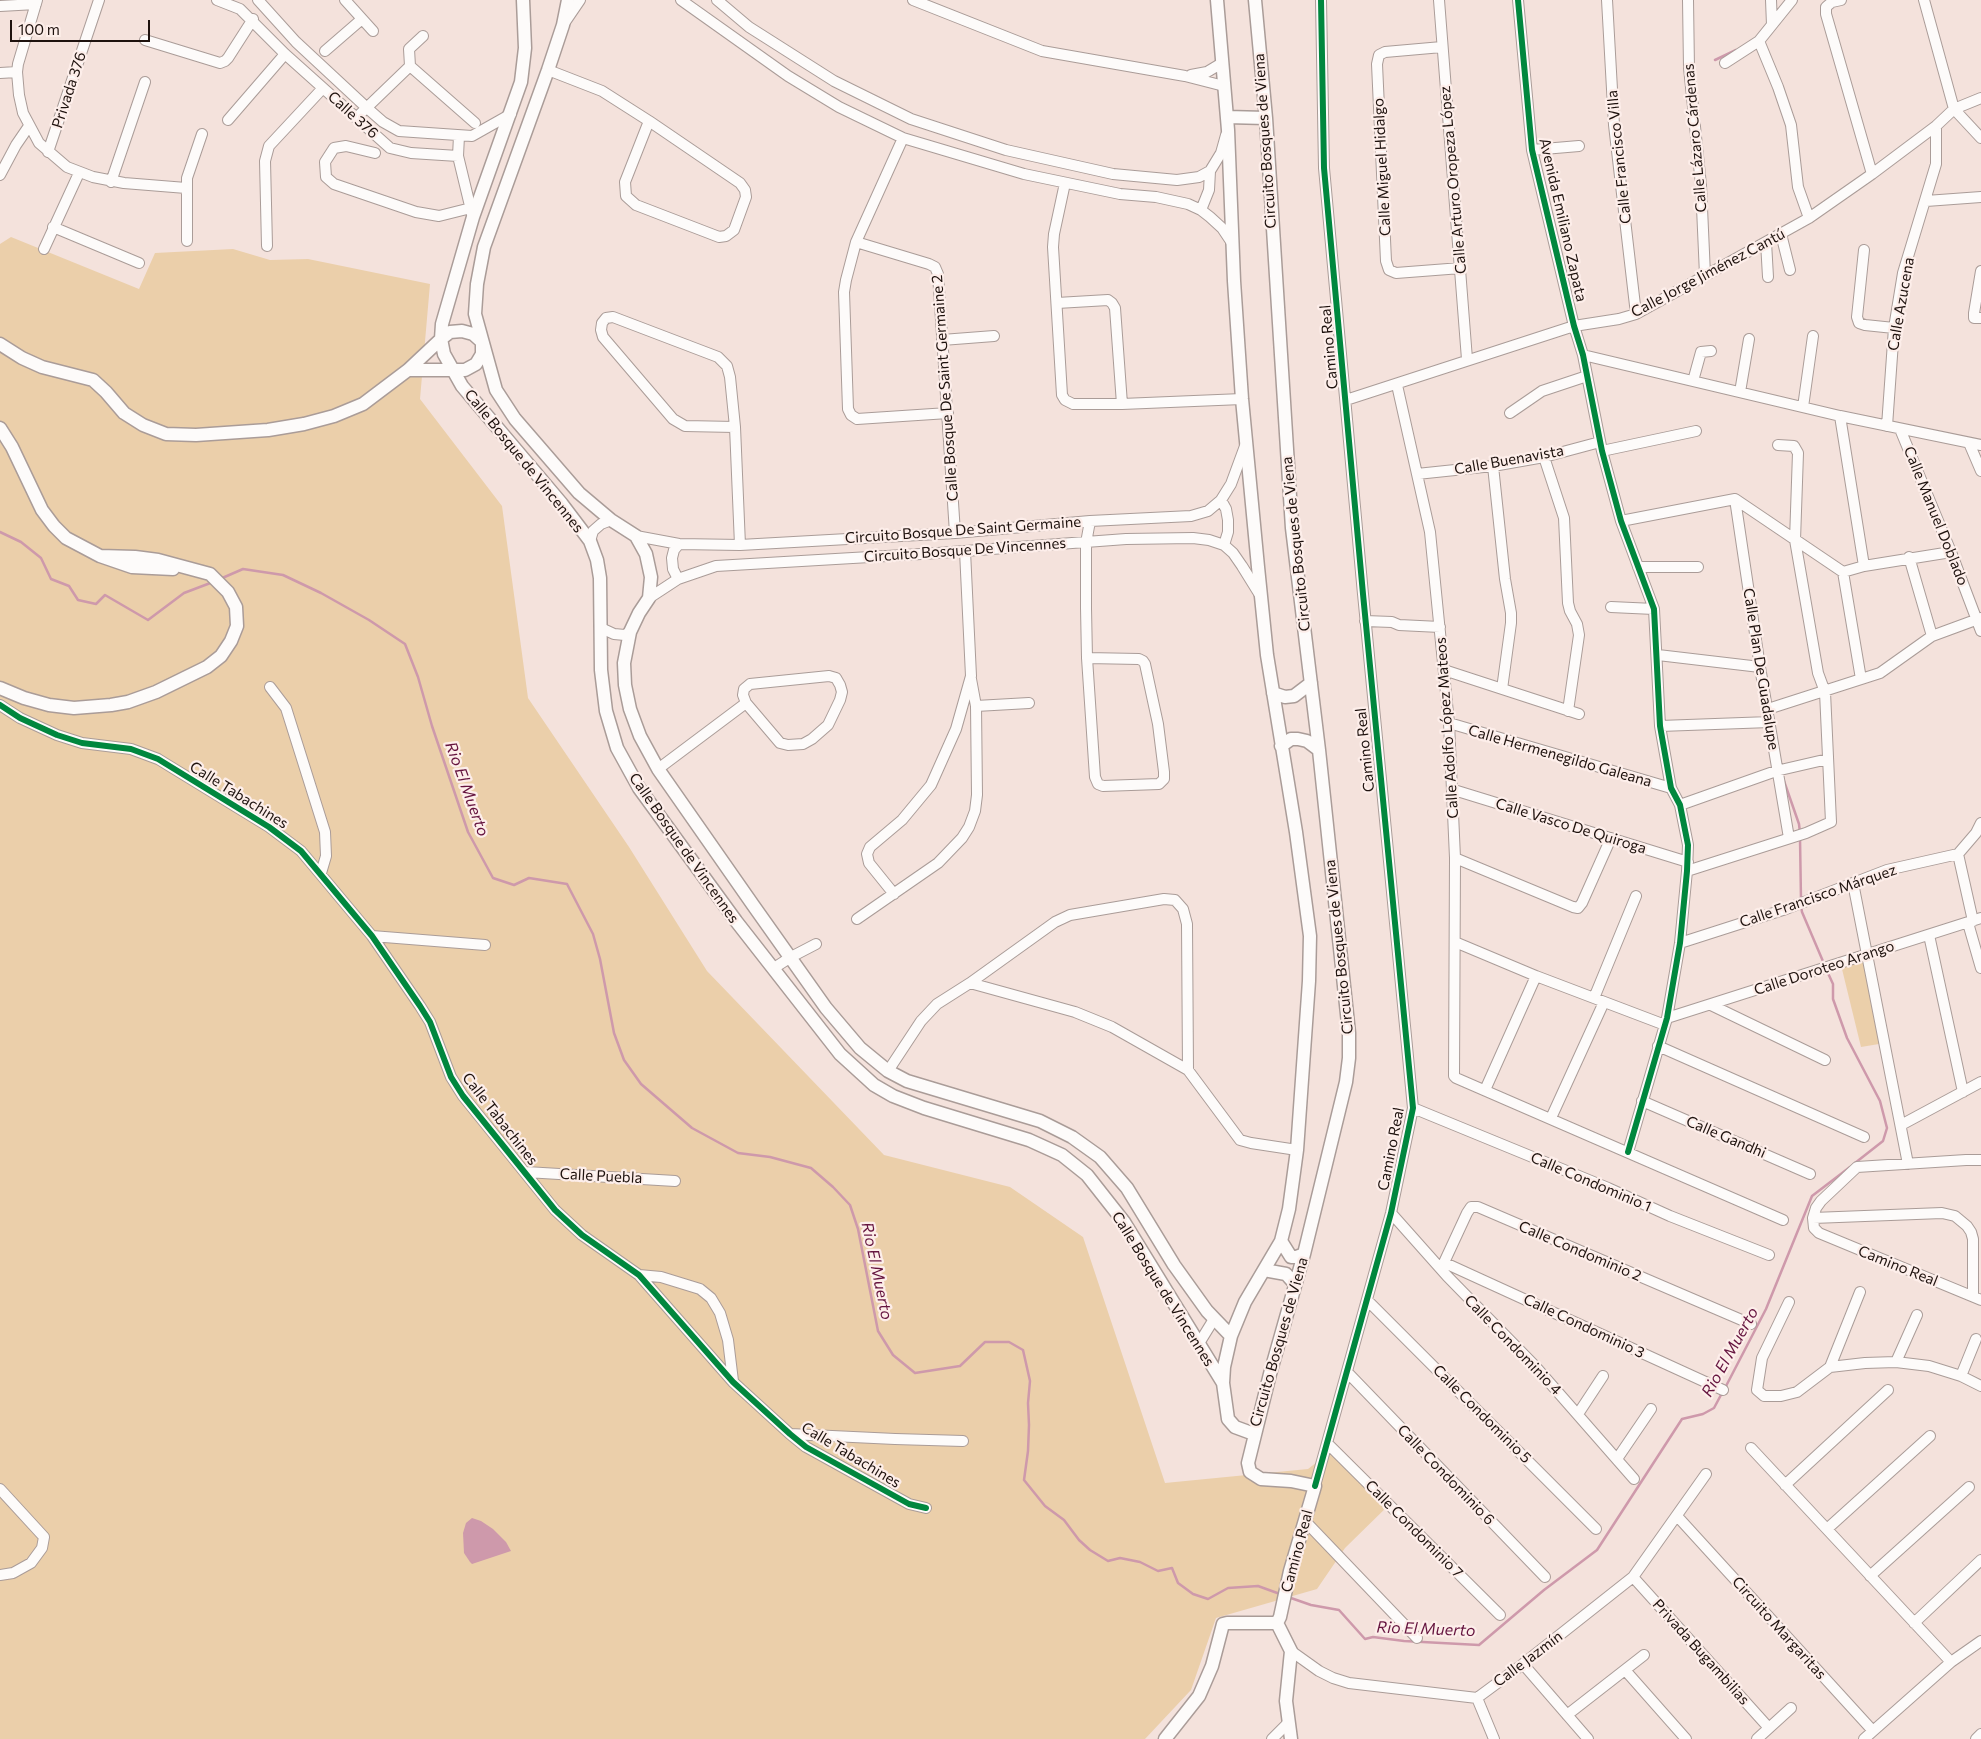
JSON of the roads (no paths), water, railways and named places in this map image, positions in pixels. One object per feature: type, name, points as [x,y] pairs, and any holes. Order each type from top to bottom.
[{"type":"main road","name":"Calle Bosque de Vincennes","points":[[523,0],[525,48],[521,82],[511,114],[472,213],[442,324],[441,339],[444,354],[462,386],[562,504],[590,542],[597,560],[600,578],[601,670],[606,710],[617,748],[639,788],[736,921],[840,1054],[874,1085],[893,1096],[924,1108],[1029,1140],[1062,1155],[1087,1175],[1124,1222],[1223,1383]]},
{"type":"main road","name":"Calle Bosque de Vincennes","points":[[568,0],[563,25],[548,70],[484,247],[477,284],[475,314],[496,390],[515,419],[579,493],[611,520],[636,536]]},
{"type":"main road","name":"Circuito Bosques de Viena","points":[[1217,0],[1228,130],[1232,243],[1242,398],[1261,597],[1273,693],[1310,936],[1309,981],[1297,1150],[1289,1209],[1280,1241],[1246,1302],[1231,1336],[1223,1383],[1228,1420],[1236,1427],[1254,1434],[1304,1254],[1346,1082],[1349,1058],[1349,1033],[1319,750],[1292,528],[1266,118],[1255,0]]},
{"type":"main road","points":[[1227,116],[1266,118]]},
{"type":"main road","points":[[0,344],[22,358],[42,367],[93,380],[124,413],[143,425],[166,434],[196,435],[304,424],[363,404],[408,370],[450,332],[462,331],[473,334],[482,342],[482,354],[476,364],[465,370],[408,370]]},
{"type":"main road","points":[[0,428],[12,447],[42,510],[66,538],[100,556],[143,558],[210,574],[228,592],[236,607],[237,626],[231,641],[221,656],[207,667],[156,692],[128,702],[74,708],[49,705],[24,698],[0,688]]},
{"type":"main road","points":[[636,536],[646,554],[651,577],[650,598]]},
{"type":"main road","name":"Calle Bosque de Vincennes","points":[[650,598],[639,613],[630,632],[624,663],[630,709],[640,736],[658,768],[826,1008],[860,1048],[888,1071],[907,1081],[1040,1121],[1072,1137],[1100,1157],[1127,1188],[1174,1265],[1214,1319],[1231,1336]]},
{"type":"main road","points":[[1273,693],[1285,697],[1294,696],[1310,684]]},
{"type":"main road","points":[[1282,746],[1291,739],[1298,738],[1307,741],[1319,750]]},
{"type":"main road","points":[[1280,1241],[1291,1257],[1304,1254]]},
{"type":"main road","points":[[1264,1270],[1286,1274],[1295,1284]]},
{"type":"main road","points":[[1254,1434],[1248,1463],[1250,1472],[1254,1476],[1261,1479],[1291,1481],[1315,1486]]},
{"type":"main road","name":"Camino Real","points":[[1278,1620],[1315,1486]]},
{"type":"main road","points":[[1164,1739],[1199,1696],[1212,1666],[1222,1624],[1227,1622],[1278,1620],[1291,1651],[1286,1701],[1291,1739]]},
{"type":"street","name":"Privada 376","points":[[48,152],[99,0]]},
{"type":"street","name":"Calle 376","points":[[217,0],[240,9],[285,54],[390,148],[411,153],[458,156]]},
{"type":"street","points":[[345,0],[373,31]]},
{"type":"street","points":[[563,25],[580,0]]},
{"type":"street","points":[[681,0],[788,76],[839,107],[903,138],[1024,174],[1120,194],[1156,197],[1188,204],[1201,210],[1222,228],[1232,243]]},
{"type":"street","points":[[717,0],[749,27],[782,50],[834,81],[910,119],[1006,150],[1113,174],[1177,180],[1199,177],[1210,171]]},
{"type":"street","points":[[913,0],[1042,51],[1185,76],[1224,86]]},
{"type":"street","name":"Camino Real","points":[[1315,1486],[1348,1374],[1391,1213],[1413,1108],[1365,621],[1324,168],[1321,0]]},
{"type":"street","name":"Calle Arturo Oropeza López","points":[[1439,0],[1467,359]]},
{"type":"street","name":"Avenida Emiliano Zapata","points":[[1518,0],[1532,150],[1574,326],[1583,355],[1601,446],[1621,521],[1654,609],[1658,655],[1660,726],[1671,788],[1680,805],[1688,845],[1688,866],[1680,943],[1666,1022],[1628,1152]]},
{"type":"street","name":"Calle Francisco Villa","points":[[1606,0],[1614,126],[1636,314]]},
{"type":"street","name":"Calle Lázaro Cárdenas","points":[[1688,0],[1688,68],[1701,185],[1705,275]]},
{"type":"street","points":[[1772,0],[1772,24]]},
{"type":"street","points":[[1725,63],[1760,42],[1792,0]]},
{"type":"street","points":[[1841,0],[1826,7],[1826,14],[1872,174]]},
{"type":"street","points":[[1924,0],[1954,109],[1981,138]]},
{"type":"street","name":"Privada 376","points":[[36,2],[17,72],[18,95],[29,126],[39,142],[67,167],[79,173],[111,182],[186,188]]},
{"type":"street","points":[[0,6],[36,2]]},
{"type":"street","name":"Calle 376","points":[[263,2],[296,42],[383,122],[399,132],[475,136],[511,114]]},
{"type":"street","points":[[325,51],[362,19]]},
{"type":"street","points":[[145,40],[220,63],[225,62],[228,58],[252,20]]},
{"type":"street","points":[[423,36],[409,49],[410,66],[474,123]]},
{"type":"street","points":[[1760,42],[1791,125],[1798,187],[1809,218]]},
{"type":"street","name":"Calle Miguel Hidalgo","points":[[1442,47],[1386,52],[1379,55],[1377,64],[1386,261],[1389,270],[1396,273],[1461,268]]},
{"type":"street","points":[[228,120],[285,54]]},
{"type":"street","points":[[1185,76],[1207,72],[1222,64]]},
{"type":"street","points":[[356,118],[410,66]]},
{"type":"street","points":[[548,70],[602,91],[649,121],[740,183],[745,190],[746,197],[734,230],[726,236],[719,238],[636,205],[626,196],[625,182],[649,121]]},
{"type":"street","points":[[0,73],[17,72]]},
{"type":"street","points":[[111,182],[145,82]]},
{"type":"street","points":[[267,246],[265,161],[269,146],[323,88]]},
{"type":"street","name":"Calle Jorge Jiménez Cantú","points":[[1346,400],[1467,359],[1574,326],[1619,319],[1636,314],[1809,218],[1936,126],[1954,109],[1981,98]]},
{"type":"street","points":[[0,175],[16,145],[29,126]]},
{"type":"street","name":"Calle Azucena","points":[[1887,426],[1894,328],[1903,273],[1936,164],[1936,126]]},
{"type":"street","points":[[1201,210],[1209,190],[1210,171],[1221,153],[1228,130]]},
{"type":"street","points":[[187,241],[187,178],[202,134]]},
{"type":"street","points":[[375,153],[346,146],[334,148],[325,162],[326,177],[334,184],[416,212],[439,216],[472,213],[458,156],[459,136]]},
{"type":"street","points":[[903,138],[856,242],[844,292],[848,409],[852,416],[857,419],[948,413]]},
{"type":"street","points":[[1532,150],[1579,146]]},
{"type":"street","points":[[44,249],[79,173]]},
{"type":"street","points":[[1065,183],[1054,234],[1062,395],[1065,400],[1073,404],[1122,404],[1242,398]]},
{"type":"street","points":[[1926,201],[1981,197]]},
{"type":"street","points":[[53,227],[139,263]]},
{"type":"street","points":[[1781,234],[1790,270]]},
{"type":"street","name":"Calle Bosque De Saint Germaine 2","points":[[856,242],[929,264],[935,267],[938,274],[955,533]]},
{"type":"street","points":[[1766,242],[1768,277]]},
{"type":"street","points":[[1864,250],[1857,317],[1859,322],[1865,325],[1894,328]]},
{"type":"street","points":[[1981,271],[1974,313],[1974,318],[1981,318]]},
{"type":"street","points":[[1057,303],[1108,300],[1112,302],[1115,308],[1122,404]]},
{"type":"street","points":[[735,427],[685,426],[673,419],[603,337],[602,323],[606,318],[613,317],[718,357],[726,366],[730,377],[735,427],[740,545]]},
{"type":"street","points":[[942,340],[994,336]]},
{"type":"street","points":[[1803,407],[1813,336]]},
{"type":"street","points":[[1740,392],[1749,339]]},
{"type":"street","points":[[1693,381],[1700,354],[1703,351],[1711,352]]},
{"type":"street","points":[[1583,355],[1840,416],[1981,445]]},
{"type":"street","points":[[1510,413],[1542,390],[1587,376]]},
{"type":"street","name":"Calle Adolfo López Mateos","points":[[1397,384],[1430,532],[1449,723],[1454,790],[1455,858],[1454,1076],[1485,1090]]},
{"type":"street","points":[[1840,416],[1864,566]]},
{"type":"street","name":"Calle Manuel Doblado","points":[[1900,429],[1979,618],[1981,631]]},
{"type":"street","name":"Calle Buenavista","points":[[1417,474],[1493,466],[1696,431]]},
{"type":"street","name":"Circuito Bosque De Saint Germaine","points":[[636,536],[679,544],[740,545],[955,533],[1090,521],[1191,516],[1208,510],[1220,500],[1231,484],[1246,440]]},
{"type":"street","points":[[1969,443],[1981,471]]},
{"type":"street","points":[[1688,866],[1791,837],[1831,822],[1825,692],[1818,673],[1795,540],[1798,453],[1794,446],[1778,445]]},
{"type":"street","points":[[1544,456],[1563,512],[1568,603],[1578,624],[1579,635],[1568,710]]},
{"type":"street","points":[[1493,466],[1505,579],[1511,613],[1502,689]]},
{"type":"street","points":[[1621,521],[1735,499],[1843,572],[1861,679]]},
{"type":"street","name":"Calle Plan De Guadalupe","points":[[1735,499],[1776,771],[1791,837]]},
{"type":"street","points":[[1220,500],[1226,508],[1228,520],[1228,532],[1224,545],[1233,553],[1261,597]]},
{"type":"street","points":[[590,542],[593,531],[601,524],[611,520]]},
{"type":"street","points":[[1087,658],[1143,661],[1146,664],[1158,724],[1164,779],[1159,784],[1104,786],[1098,784],[1095,777],[1087,658],[1086,543],[1090,521]]},
{"type":"street","name":"Circuito Bosque De Vincennes","points":[[650,598],[678,579],[716,566],[1126,539],[1193,538],[1209,540],[1224,545]]},
{"type":"street","points":[[678,579],[673,569],[672,558],[674,550],[679,544]]},
{"type":"street","points":[[857,918],[938,863],[962,838],[969,827],[975,811],[978,794],[976,706],[971,676],[965,551]]},
{"type":"street","points":[[1843,572],[1909,557],[1951,552]]},
{"type":"street","points":[[1909,557],[1932,636]]},
{"type":"street","points":[[1638,567],[1698,567]]},
{"type":"street","points":[[1611,607],[1654,609]]},
{"type":"street","points":[[1768,709],[1880,673],[1932,636],[1979,618]]},
{"type":"street","points":[[1365,621],[1440,627]]},
{"type":"street","points":[[601,628],[614,634],[624,635],[630,632]]},
{"type":"street","points":[[1658,655],[1760,667]]},
{"type":"street","points":[[1444,670],[1578,714]]},
{"type":"street","points":[[829,676],[836,678],[842,692],[828,725],[812,740],[795,745],[780,743],[746,703],[743,695],[744,689],[750,684],[829,676]]},
{"type":"street","points":[[894,894],[869,863],[867,854],[870,847],[902,820],[931,785],[956,730],[971,676]]},
{"type":"street","points":[[270,688],[286,708],[325,832],[326,856],[321,874]]},
{"type":"street","points":[[658,768],[746,703]]},
{"type":"street","points":[[976,706],[1029,703]]},
{"type":"street","name":"Calle Tabachines","points":[[0,705],[20,718],[57,735],[82,743],[131,749],[158,759],[269,827],[301,851],[372,936],[430,1022],[451,1077],[463,1096],[562,1216],[582,1235],[639,1275],[734,1382],[806,1447],[909,1504],[926,1508]]},
{"type":"street","points":[[1660,726],[1770,722]]},
{"type":"street","name":"Calle Hermenegildo Galeana","points":[[1449,723],[1671,788]]},
{"type":"street","points":[[1680,805],[1776,771],[1828,759]]},
{"type":"street","name":"Calle Vasco De Quiroga","points":[[1454,790],[1611,838],[1688,866]]},
{"type":"street","points":[[1981,823],[1978,834],[1958,854],[1974,921],[1981,968]]},
{"type":"street","points":[[1455,858],[1578,908],[1582,904],[1611,838]]},
{"type":"street","name":"Calle Francisco Márquez","points":[[1680,943],[1799,904],[1887,870],[1958,854]]},
{"type":"street","points":[[1853,883],[1908,1164]]},
{"type":"street","points":[[1551,1118],[1599,1000],[1636,896]]},
{"type":"street","points":[[888,1071],[920,1021],[937,1004],[970,983],[1055,922],[1070,915],[1164,899],[1175,900],[1183,909],[1187,924],[1188,1070]]},
{"type":"street","name":"Calle Doroteo Arango","points":[[1666,1022],[1807,972],[1974,921]]},
{"type":"street","points":[[1929,935],[1963,1092]]},
{"type":"street","points":[[372,936],[485,945]]},
{"type":"street","points":[[1455,942],[1599,1000],[1666,1022]]},
{"type":"street","points":[[774,968],[816,944]]},
{"type":"street","points":[[1536,976],[1485,1090],[1783,1220]]},
{"type":"street","points":[[970,983],[1075,1012],[1112,1027],[1188,1070],[1240,1140],[1297,1150]]},
{"type":"street","points":[[1710,1005],[1825,1060]]},
{"type":"street","points":[[1658,1046],[1864,1137]]},
{"type":"street","points":[[1901,1125],[1981,1082]]},
{"type":"street","name":"Calle Gandhi","points":[[1642,1101],[1810,1174]]},
{"type":"street","name":"Calle Condominio 1","points":[[1413,1108],[1608,1188],[1670,1216],[1769,1255]]},
{"type":"street","points":[[1977,1298],[1972,1232],[1955,1216],[1942,1213],[1813,1218],[1816,1208],[1821,1202],[1854,1169],[1862,1166],[1981,1160]]},
{"type":"street","name":"Calle Puebla","points":[[526,1172],[675,1180]]},
{"type":"street","name":"Calle Condominio 2","points":[[1443,1266],[1466,1213],[1471,1208],[1478,1207],[1751,1324]]},
{"type":"street","name":"Calle Condominio 4","points":[[1391,1213],[1443,1266],[1446,1276],[1535,1366],[1634,1479]]},
{"type":"street","name":"Camino Real","points":[[1813,1218],[1816,1231],[1977,1298]]},
{"type":"street","name":"Calle Condominio 3","points":[[1443,1266],[1723,1390]]},
{"type":"street","points":[[639,1275],[661,1277],[700,1289],[711,1298],[720,1313],[728,1340],[734,1382]]},
{"type":"street","points":[[1830,1368],[1860,1292]]},
{"type":"street","name":"Calle Condominio 5","points":[[1367,1300],[1596,1529]]},
{"type":"street","points":[[1789,1302],[1762,1358],[1757,1390],[1764,1396],[1776,1397],[1797,1392],[1830,1368],[1865,1363],[1896,1362],[1929,1366],[1961,1376],[1980,1386]]},
{"type":"street","points":[[1896,1362],[1917,1316]]},
{"type":"street","points":[[1198,1345],[1214,1319]]},
{"type":"street","points":[[1961,1376],[1976,1339]]},
{"type":"street","name":"Calle Condominio 6","points":[[1348,1374],[1545,1577]]},
{"type":"street","points":[[1578,1414],[1603,1376]]},
{"type":"street","points":[[1785,1485],[1888,1390]]},
{"type":"street","points":[[1617,1459],[1651,1409]]},
{"type":"street","points":[[790,1434],[963,1441]]},
{"type":"street","points":[[1827,1530],[1930,1436]]},
{"type":"street","name":"Calle Condominio 7","points":[[1327,1443],[1500,1615]]},
{"type":"street","points":[[1751,1448],[1951,1662]]},
{"type":"street","name":"Calle Jazmín","points":[[1477,1698],[1634,1577],[1706,1474]]},
{"type":"street","points":[[1870,1576],[1968,1487]]},
{"type":"street","points":[[0,1490],[44,1537],[42,1548],[31,1563],[13,1573],[0,1576]]},
{"type":"street","name":"Circuito Margaritas","points":[[1677,1516],[1872,1731]]},
{"type":"street","points":[[1305,1521],[1418,1638]]},
{"type":"street","points":[[1914,1623],[1981,1560]]},
{"type":"street","name":"Privada Bugambilias","points":[[1634,1577],[1769,1728]]},
{"type":"street","points":[[1864,1739],[1951,1662],[1981,1641]]},
{"type":"street","points":[[1291,1651],[1319,1671],[1349,1684],[1477,1698],[1494,1738]]},
{"type":"street","points":[[1567,1715],[1644,1655]]},
{"type":"street","points":[[1523,1664],[1588,1739]]},
{"type":"street","points":[[1625,1670],[1686,1739]]},
{"type":"street","points":[[1756,1739],[1791,1708]]},
{"type":"street","points":[[1272,1739],[1288,1723]]},
{"type":"street","points":[[1976,1739],[1981,1734]]},
{"type":"waterway","points":[[1715,60],[1736,50]]},
{"type":"waterway","name":"Rio El Muerto","points":[[0,532],[21,542],[41,558],[51,579],[69,586],[78,600],[96,604],[105,595],[148,620],[184,593],[213,582]]},
{"type":"waterway","name":"Rio El Muerto","points":[[220,579],[243,569],[283,575],[321,593],[369,620],[405,644],[418,677],[432,726],[468,832],[493,878],[514,885],[529,878],[567,884],[593,934],[600,959],[614,1033],[624,1060],[641,1084],[692,1128],[738,1153],[770,1157],[811,1168],[833,1187],[850,1205],[858,1229],[878,1331],[893,1355],[915,1373],[960,1366],[985,1342],[1009,1342],[1023,1350],[1030,1381],[1028,1451],[1024,1480],[1045,1506],[1064,1520],[1079,1540],[1090,1550],[1108,1561],[1120,1558],[1140,1562],[1158,1571],[1172,1568],[1178,1583],[1193,1594],[1208,1599],[1228,1588],[1258,1586],[1280,1594]]},
{"type":"waterway","name":"Rio El Muerto","points":[[1784,781],[1799,824],[1800,833]]},
{"type":"waterway","name":"Rio El Muerto","points":[[1800,838],[1801,900]]},
{"type":"waterway","name":"Rio El Muerto","points":[[1801,906],[1825,966]]},
{"type":"waterway","name":"Rio El Muerto","points":[[1827,971],[1833,984],[1833,999],[1847,1038],[1880,1101],[1887,1128],[1883,1141],[1855,1163]]},
{"type":"waterway","name":"Rio El Muerto","points":[[1725,1388],[1766,1309],[1812,1196],[1850,1167]]},
{"type":"waterway","name":"Rio El Muerto","points":[[1288,1597],[1311,1605],[1339,1610],[1365,1639],[1373,1637],[1404,1641],[1479,1645],[1544,1590],[1597,1550],[1682,1419],[1703,1414],[1714,1408],[1722,1393]]}]
